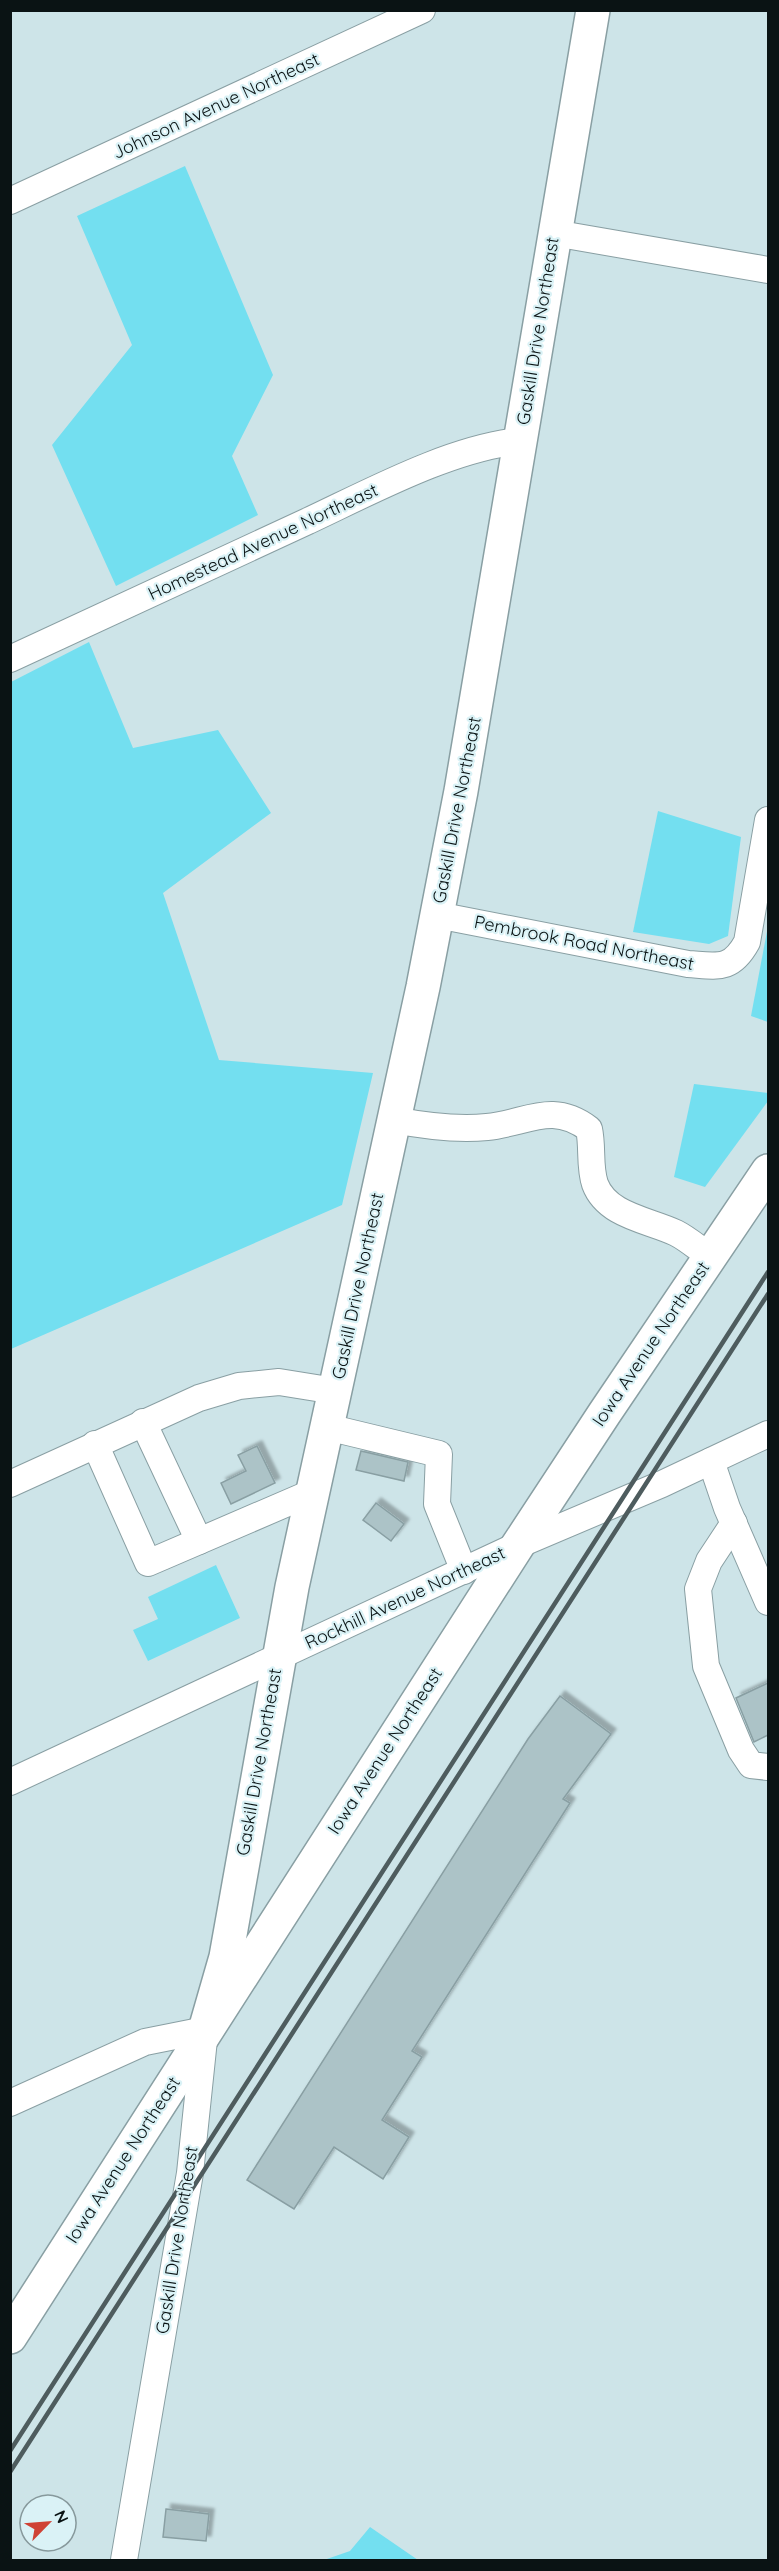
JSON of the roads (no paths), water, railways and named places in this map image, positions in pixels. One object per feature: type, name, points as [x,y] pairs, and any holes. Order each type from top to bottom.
[{"type":"main road","name":"Gaskill Drive Northeast","points":[[206,2030],[226,1957],[279,1656],[437,915],[475,721],[592,10]]},
{"type":"main road","name":"Iowa Avenue Northeast","points":[[10,2337],[518,1545],[768,1171]]},
{"type":"street","name":"Johnson Avenue Northeast","points":[[10,201],[422,10]]},
{"type":"street","points":[[554,233],[768,270]]},
{"type":"street","name":"Homestead Avenue Northeast","points":[[10,659],[377,489],[471,449],[495,443],[520,441]]},
{"type":"street","name":"Pembrook Road Northeast","points":[[437,915],[688,964],[720,966],[731,963],[739,957],[747,942],[768,820]]},
{"type":"street","points":[[394,1120],[430,1126],[488,1127],[559,1113],[589,1129],[593,1176],[605,1202],[632,1216],[676,1233],[711,1257]]},
{"type":"street","points":[[10,1484],[199,1398],[239,1386],[279,1382],[335,1392]]},
{"type":"street","points":[[143,1422],[199,1541]]},
{"type":"street","points":[[327,1427],[439,1454],[437,1504],[464,1571]]},
{"type":"street","name":"Rockhill Avenue Northeast","points":[[10,1782],[518,1545],[768,1434]]},
{"type":"street","points":[[95,1444],[148,1563],[313,1492]]},
{"type":"street","points":[[711,1461],[734,1523],[768,1602]]},
{"type":"street","points":[[734,1523],[709,1561],[698,1589],[702,1639],[706,1666],[741,1750],[751,1765],[768,1767]]},
{"type":"street","points":[[10,2103],[145,2043],[206,2030]]},
{"type":"street","name":"Gaskill Drive Northeast","points":[[124,2560],[190,2173],[206,2030]]},
{"type":"railway","points":[[10,2451],[768,1272]]},
{"type":"railway","points":[[10,2472],[768,1294]]}]
